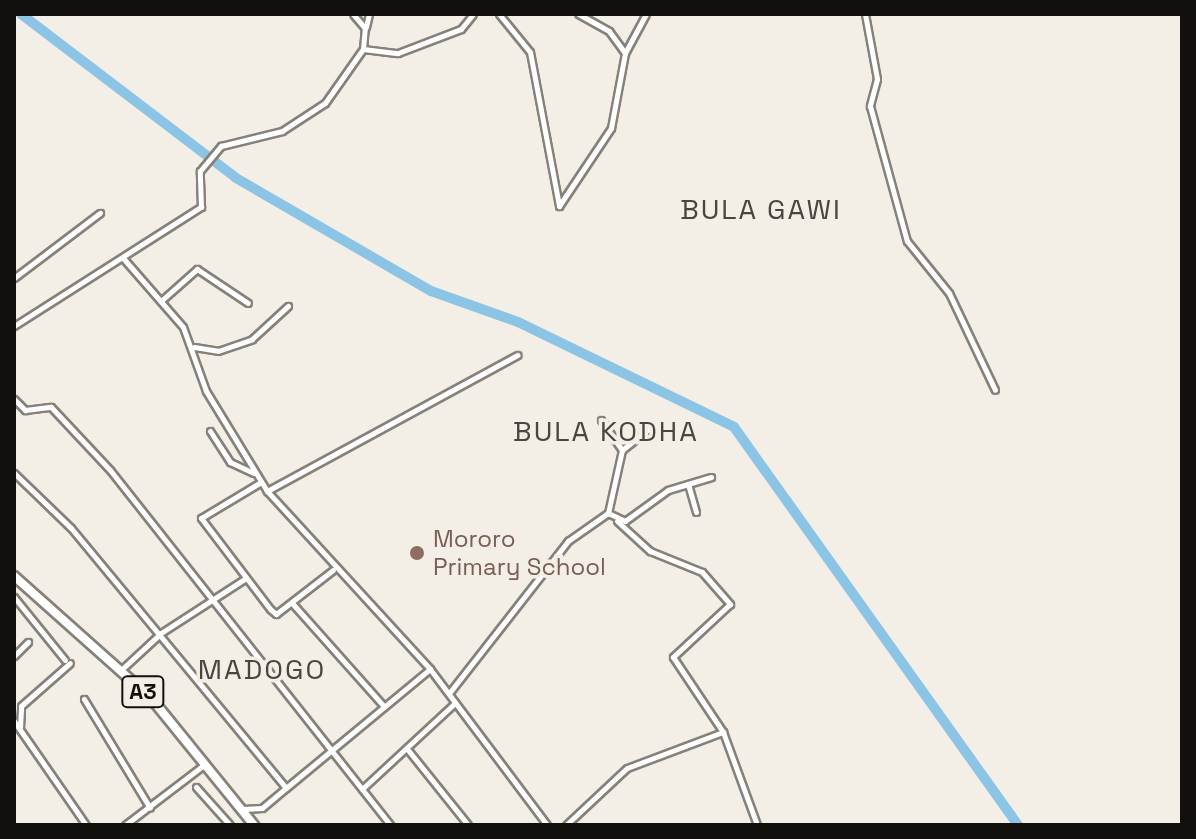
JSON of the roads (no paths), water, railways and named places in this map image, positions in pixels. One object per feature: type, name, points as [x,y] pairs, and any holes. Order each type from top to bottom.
[{"type":"highway","name":"A3","points":[[14,576],[121,670],[206,763],[254,825]]},
{"type":"street","points":[[353,14],[365,28]]},
{"type":"street","points":[[14,326],[201,207],[200,171],[212,154],[302,121],[337,90],[363,49],[369,14]]},
{"type":"street","points":[[363,49],[398,53],[461,29],[473,14]]},
{"type":"street","points":[[499,14],[530,52],[559,206],[611,128],[625,53],[646,14]]},
{"type":"street","points":[[578,14],[609,31],[625,53]]},
{"type":"street","points":[[865,14],[877,79],[870,106],[907,241],[949,293],[995,390]]},
{"type":"street","points":[[14,278],[100,213]]},
{"type":"street","points":[[123,258],[162,300],[193,346],[206,391],[267,491],[333,570],[450,692],[547,825]]},
{"type":"street","points":[[162,300],[197,269],[248,303]]},
{"type":"street","points":[[193,346],[218,351],[252,339],[288,306]]},
{"type":"street","points":[[267,491],[517,355]]},
{"type":"street","points":[[14,399],[25,410],[51,407],[170,538],[212,600],[390,825]]},
{"type":"street","points":[[601,420],[622,450]]},
{"type":"street","points":[[450,692],[543,581],[551,554],[608,513],[622,450],[649,429]]},
{"type":"street","points":[[210,431],[230,462],[255,473]]},
{"type":"street","points":[[14,473],[161,633],[286,788]]},
{"type":"street","points":[[617,520],[688,484],[711,477]]},
{"type":"street","points":[[261,482],[201,518],[246,578],[276,614],[333,570]]},
{"type":"street","points":[[688,484],[696,512]]},
{"type":"street","points":[[608,513],[650,551],[702,572],[730,604],[673,657],[723,732],[757,825]]},
{"type":"street","points":[[121,670],[161,633],[246,578]]},
{"type":"street","points":[[14,597],[68,662],[21,706],[20,728]]},
{"type":"street","points":[[292,603],[383,705]]},
{"type":"street","points":[[14,656],[28,642]]},
{"type":"street","points":[[242,809],[262,808],[430,669]]},
{"type":"street","points":[[84,699],[150,808]]},
{"type":"street","points":[[362,789],[408,750],[455,702]]},
{"type":"street","points":[[14,721],[86,825]]},
{"type":"street","points":[[566,825],[627,768],[723,732]]},
{"type":"street","points":[[408,750],[468,825]]},
{"type":"street","points":[[125,825],[206,763]]},
{"type":"street","points":[[196,787],[230,825]]},
{"type":"waterway","points":[[21,14],[236,178],[431,291],[518,322],[734,427],[1018,825]]},
{"type":"place","name":"Mororo Primary School","points":[[417,553]]},
{"type":"district","name":"BULA GAWI","points":[[761,209]]},
{"type":"district","name":"BULA KODHA","points":[[606,431]]},
{"type":"district","name":"MADOGO","points":[[262,669]]}]
